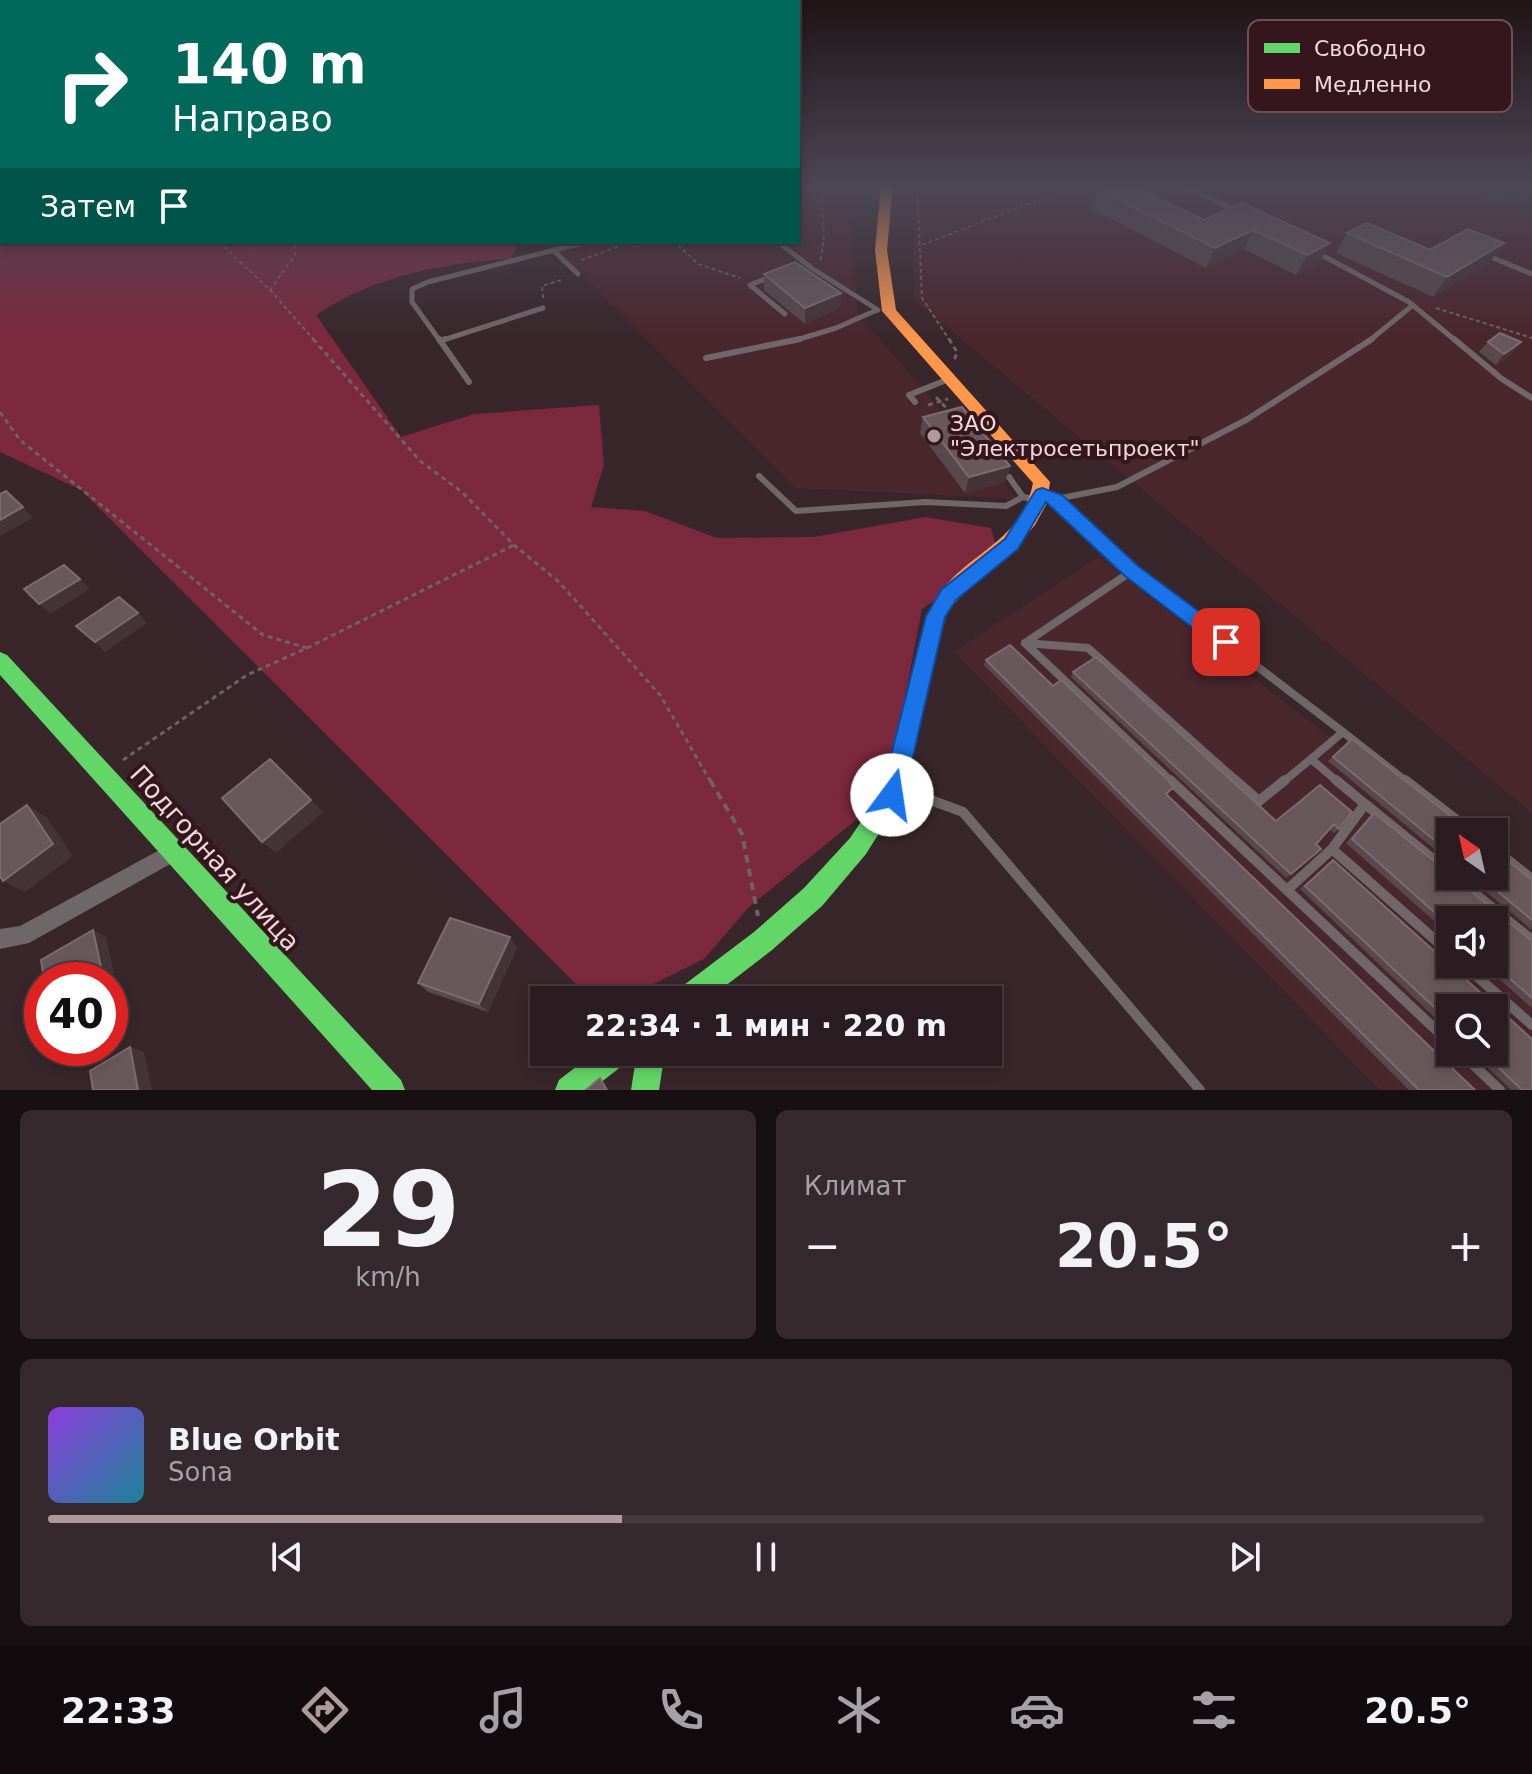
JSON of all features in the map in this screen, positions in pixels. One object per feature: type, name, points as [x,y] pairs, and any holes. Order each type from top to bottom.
[{"type":"street","points":[[704,986],[763,941],[813,897],[858,846],[892,795],[936,616],[949,594],[1011,544],[1041,495],[950,372],[883,311],[882,236]]},
{"type":"street","name":"Подгорная улица","points":[[0,661],[391,1090]]},
{"type":"street","points":[[0,939],[22,936],[174,851]]},
{"type":"street","points":[[569,1090],[599,1066]]},
{"type":"street","points":[[645,1090],[649,1066]]},
{"type":"lane","points":[[469,382],[412,302],[412,289],[428,282],[579,244]]},
{"type":"lane","points":[[781,244],[806,264],[883,311]]},
{"type":"lane","points":[[1303,245],[1411,304],[1502,379],[1532,398]]},
{"type":"lane","points":[[1473,250],[1532,274]]},
{"type":"lane","points":[[554,251],[578,274]]},
{"type":"lane","points":[[792,269],[806,264]]},
{"type":"lane","points":[[778,274],[750,285],[785,314]]},
{"type":"lane","points":[[759,476],[796,511],[925,502],[1006,506],[1041,495],[1117,487],[1246,420],[1379,335],[1411,304]]},
{"type":"lane","points":[[440,341],[543,308]]},
{"type":"lane","points":[[706,358],[804,339],[848,326],[883,311]]},
{"type":"lane","points":[[915,402],[909,395],[950,372]]},
{"type":"lane","points":[[1009,477],[1041,495],[1132,571],[1454,818]]},
{"type":"lane","points":[[1025,643],[1132,571]]},
{"type":"lane","points":[[1025,643],[1088,648],[1259,801],[1343,732]]},
{"type":"lane","points":[[1025,643],[1436,1030]]},
{"type":"lane","points":[[1311,759],[1436,862]]},
{"type":"lane","points":[[895,786],[963,812],[1200,1090]]},
{"type":"lane","points":[[1287,890],[1332,849],[1365,804]]},
{"type":"lane","points":[[1332,849],[1436,941]]},
{"type":"lane","points":[[1508,860],[1532,879]]},
{"type":"lane","points":[[1470,890],[1532,940]]},
{"type":"lane","points":[[1479,978],[1532,1025]]},
{"type":"lane","points":[[1475,1066],[1500,1090]]},
{"type":"path","points":[[816,263],[822,258],[823,236]]},
{"type":"path","points":[[921,236],[922,298],[957,352],[950,372]]},
{"type":"path","points":[[922,245],[946,236]]},
{"type":"path","points":[[221,244],[270,290],[420,461],[462,492],[514,545],[560,583],[660,695],[742,834],[763,941]]},
{"type":"path","points":[[270,290],[295,255],[294,244]]},
{"type":"path","points":[[568,265],[608,249],[634,244]]},
{"type":"path","points":[[677,244],[690,261],[714,272],[739,277],[750,285]]},
{"type":"path","points":[[543,308],[548,305],[540,291],[542,286],[578,274]]},
{"type":"path","points":[[1411,304],[1532,338]]},
{"type":"path","points":[[938,400],[956,419]]},
{"type":"path","points":[[0,412],[20,440],[263,635],[307,648]]},
{"type":"path","points":[[93,762],[120,762],[247,675],[514,545]]},
{"type":"shaded area","points":[[800,236],[851,236],[858,314],[1018,499],[796,488],[551,244],[800,244]]},
{"type":"shaded area","points":[[913,236],[1532,236],[1532,813],[914,300]]},
{"type":"shaded area","points":[[0,244],[518,244],[511,259],[435,268],[385,281],[316,315],[401,437],[474,414],[599,405],[604,465],[591,507],[645,511],[717,538],[814,537],[925,517],[991,528],[999,557],[922,609],[896,743],[862,815],[749,907],[704,959],[649,986],[578,986],[81,490],[0,452]]},
{"type":"shaded area","points":[[1098,557],[1436,820],[1436,890],[1508,890],[1508,883],[1532,894],[1532,1090],[1380,1090],[954,652]]},
{"type":"building","points":[[1191,236],[1241,236],[1215,248]]},
{"type":"building","points":[[1266,236],[1314,236],[1330,243],[1307,255]]},
{"type":"building","points":[[1354,236],[1397,236],[1430,250],[1456,236],[1486,236],[1504,243],[1447,277]]},
{"type":"building","points":[[795,262],[841,293],[805,308],[764,274]]},
{"type":"building","points":[[1500,333],[1521,342],[1504,354],[1488,342]]},
{"type":"building","points":[[962,407],[1010,466],[969,477],[923,417]]},
{"type":"building","points":[[6,491],[23,507],[0,520],[0,494]]},
{"type":"building","points":[[64,565],[80,579],[39,604],[24,589]]},
{"type":"building","points":[[119,597],[138,613],[95,642],[76,626]]},
{"type":"building","points":[[1010,645],[1053,686],[1061,680],[1166,778],[1174,787],[1166,794],[1436,1053],[1436,1066],[1450,1066],[1475,1090],[1419,1090],[986,660]]},
{"type":"building","points":[[1096,657],[1276,821],[1320,785],[1352,812],[1339,829],[1334,824],[1316,844],[1321,849],[1291,874],[1073,672]]},
{"type":"building","points":[[1352,739],[1453,818],[1436,818],[1436,842],[1333,757]]},
{"type":"building","points":[[270,759],[311,800],[262,842],[222,798]]},
{"type":"building","points":[[27,805],[53,844],[3,881],[0,876],[0,824]]},
{"type":"building","points":[[1374,813],[1436,863],[1436,890],[1469,890],[1489,906],[1436,906],[1436,914],[1352,839]]},
{"type":"building","points":[[1333,860],[1436,953],[1436,978],[1464,978],[1482,994],[1436,994],[1436,1009],[1305,886]]},
{"type":"building","points":[[1508,861],[1532,880],[1532,920],[1496,890],[1508,890]]},
{"type":"building","points":[[450,918],[510,937],[479,1004],[418,983]]},
{"type":"building","points":[[1508,922],[1532,941],[1532,998],[1508,977]]},
{"type":"building","points":[[93,930],[100,962],[41,960]]},
{"type":"building","points":[[1508,1017],[1532,1039],[1532,1090],[1522,1090],[1497,1066],[1508,1066]]},
{"type":"building","points":[[128,1048],[138,1090],[93,1090],[90,1071],[98,1066],[128,1066]]},
{"type":"building","points":[[600,1078],[607,1090],[586,1090]]},
{"type":"traffic: fast","points":[[704,986],[763,941],[813,897],[858,846],[892,795],[936,616],[942,605]]},
{"type":"traffic: fast","points":[[0,661],[391,1090]]},
{"type":"traffic: fast","points":[[569,1090],[599,1066]]},
{"type":"traffic: fast","points":[[645,1090],[649,1066]]},
{"type":"traffic: slow","points":[[882,236],[881,250],[889,311],[1042,482],[1038,503],[1016,536],[969,575],[942,605]]},
{"type":"place","name":"ЗАО \"Электросетьпроект\"","points":[[934,436]]},
{"type":"route","points":[[892,795],[936,616],[949,594],[1011,544],[1042,494],[1056,499],[1132,571],[1226,642]]}]
